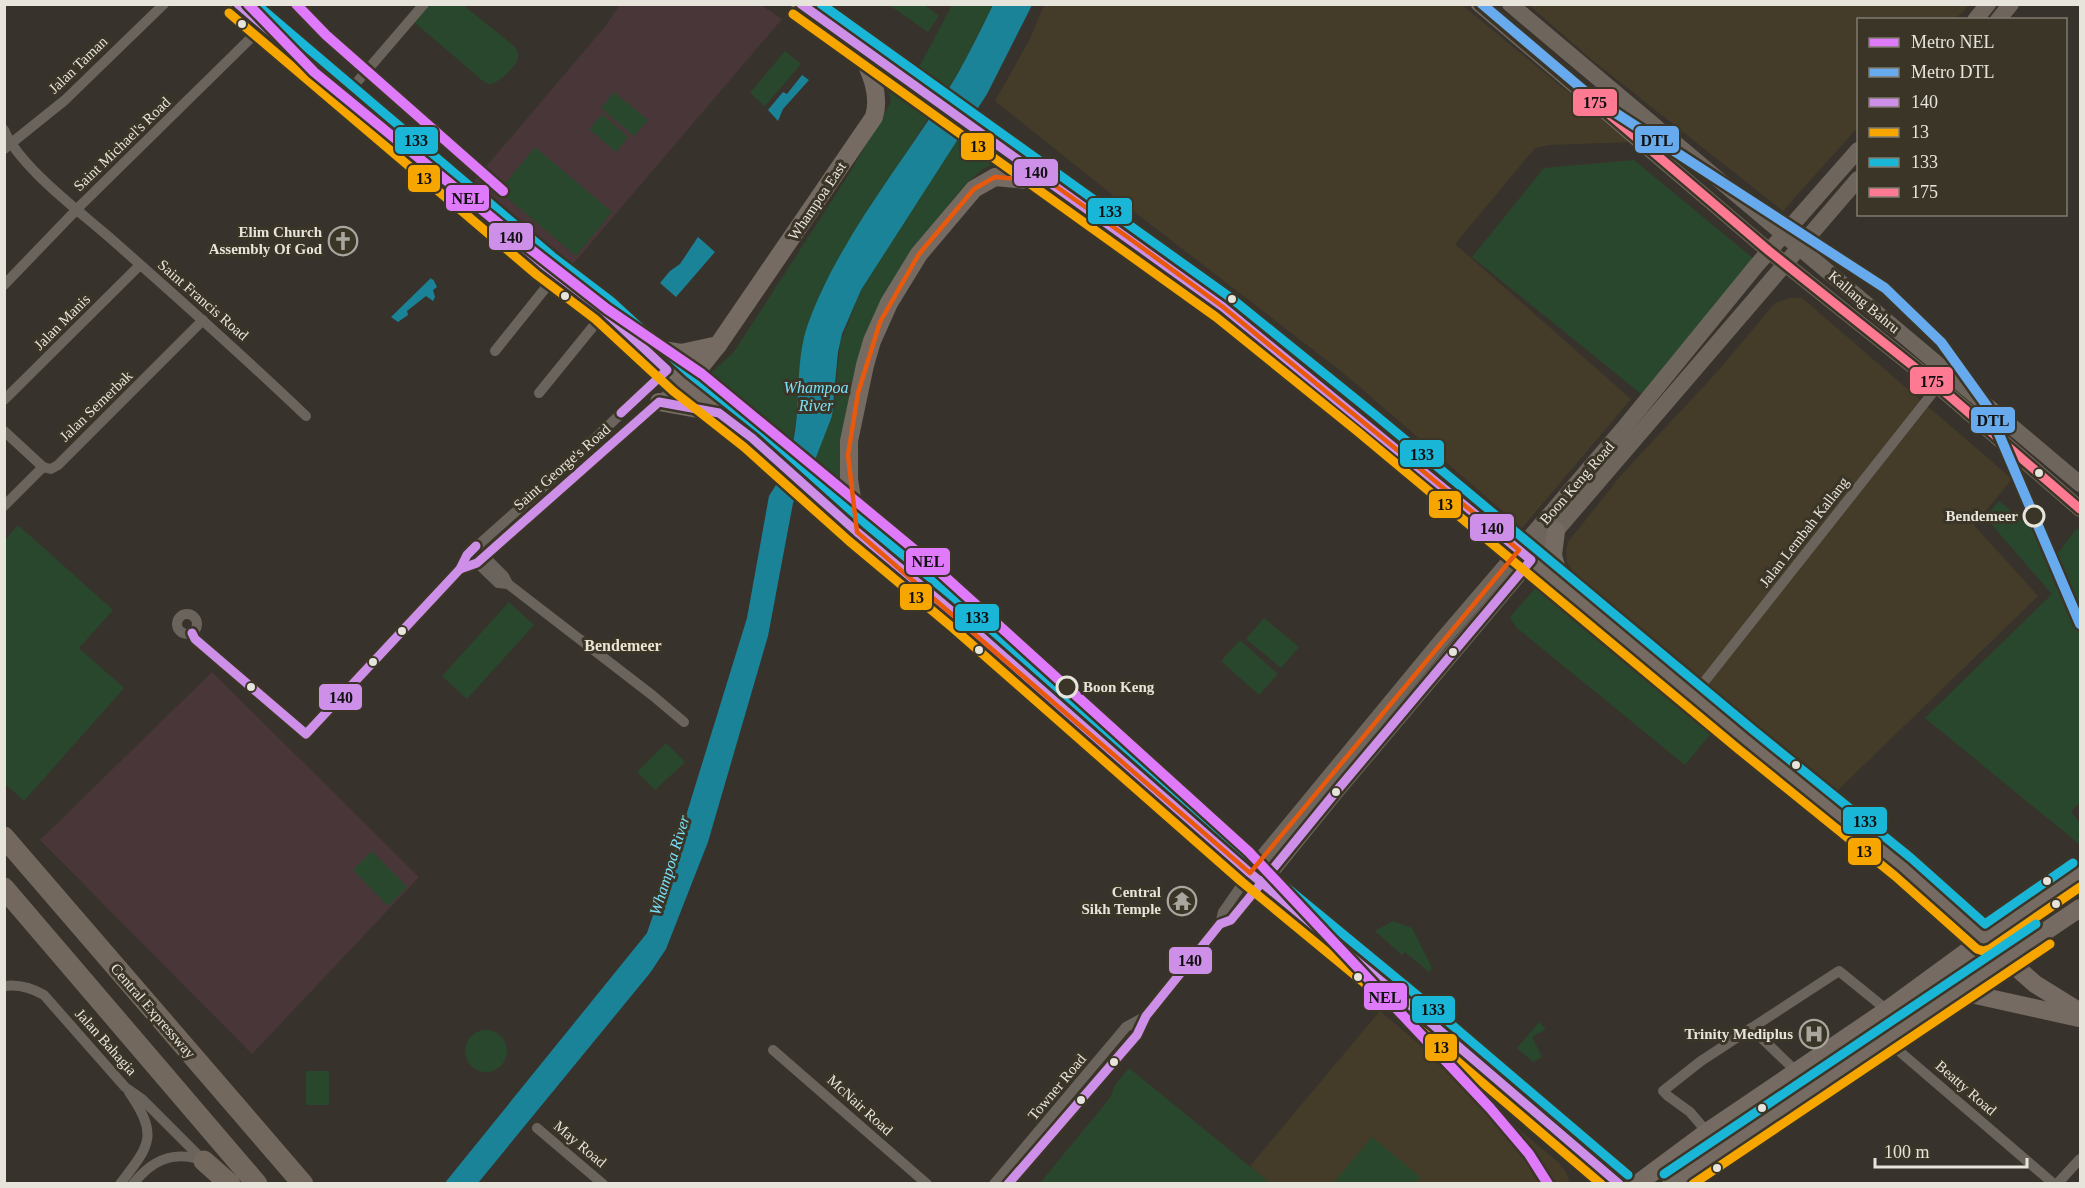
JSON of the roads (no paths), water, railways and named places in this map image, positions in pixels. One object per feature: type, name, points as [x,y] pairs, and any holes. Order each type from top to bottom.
[{"type":"highway","name":"Central Expressway","points":[[4,837],[303,1184]]},
{"type":"highway","points":[[4,888],[257,1184]]},
{"type":"highway","points":[[204,1161],[230,1184]]},
{"type":"main road","points":[[237,4],[556,275],[603,310],[667,370],[753,438],[856,532],[977,634],[1256,878],[1415,1009],[1620,1184]]},
{"type":"main road","points":[[800,4],[1224,307],[1903,867],[2035,984],[2080,1012]]},
{"type":"main road","name":"Kallang Bahru","points":[[1479,4],[1769,251],[1938,386],[2080,508]]},
{"type":"main road","name":"Kallang Bahru","points":[[1510,4],[2080,484]]},
{"type":"main road","points":[[1977,18],[1988,4]]},
{"type":"main road","points":[[2000,18],[2011,4]]},
{"type":"main road","name":"Whampoa East","points":[[681,382],[702,365],[718,345],[873,117],[876,110],[876,94],[860,48]]},
{"type":"main road","name":"Boon Keng Road","points":[[1256,878],[1338,788],[1623,429],[1769,251],[1857,151]]},
{"type":"main road","points":[[856,532],[849,479],[849,441],[865,364],[872,341],[889,303],[919,254],[975,189],[995,177],[1050,182]]},
{"type":"main road","name":"Boon Keng Road","points":[[1525,555],[1556,531],[1857,180]]},
{"type":"main road","points":[[644,347],[657,351],[681,353],[718,345]]},
{"type":"main road","points":[[659,402],[719,413]]},
{"type":"main road","points":[[1556,531],[1553,555],[1561,585]]},
{"type":"main road","points":[[1637,1184],[1707,1132],[1887,1010],[2080,873]]},
{"type":"main road","points":[[1671,1184],[1885,1039],[2007,960],[2080,908]]},
{"type":"main road","points":[[1926,982],[1958,992],[2080,1018]]},
{"type":"street","name":"Jalan Taman","points":[[7,146],[65,100],[164,4]]},
{"type":"street","points":[[345,96],[424,4]]},
{"type":"street","name":"Saint Michael's Road","points":[[4,285],[262,27]]},
{"type":"street","points":[[4,130],[7,146],[77,210]]},
{"type":"street","name":"Saint Francis Road","points":[[77,210],[203,320],[306,416]]},
{"type":"street","name":"Jalan Manis","points":[[4,400],[140,265]]},
{"type":"street","points":[[495,351],[556,275]]},
{"type":"street","points":[[539,393],[600,318],[603,310]]},
{"type":"street","name":"Jalan Semerbak","points":[[4,506],[43,467],[51,469],[58,465],[203,320]]},
{"type":"street","name":"Saint George's Road","points":[[192,633],[195,639],[306,734],[460,569],[471,551],[549,482],[667,370]]},
{"type":"street","name":"Saint George's Road","points":[[460,569],[481,560],[681,382]]},
{"type":"street","name":"Jalan Lembah Kallang","points":[[1693,696],[1938,386]]},
{"type":"street","points":[[4,431],[43,467]]},
{"type":"street","points":[[498,569],[499,543]]},
{"type":"street","points":[[471,551],[481,560],[498,583],[508,584]]},
{"type":"street","points":[[481,560],[498,569],[508,584],[684,722]]},
{"type":"street","name":"Towner Road","points":[[1220,924],[1231,920],[1256,878]]},
{"type":"street","name":"Towner Road","points":[[1008,1184],[1137,1035],[1146,1016],[1220,924],[1223,912],[1256,878]]},
{"type":"street","points":[[1707,1132],[1690,1112],[1663,1090],[1701,1061],[1839,971],[1887,1010]]},
{"type":"street","name":"Jalan Bahagia","points":[[4,986],[15,985],[34,989],[44,995],[125,1087],[142,1099],[204,1161]]},
{"type":"street","name":"Towner Road","points":[[994,1184],[1126,1027],[1146,1016]]},
{"type":"street","points":[[1750,1028],[1796,1071]]},
{"type":"street","name":"Beatty Road","points":[[1885,1039],[2055,1184],[2080,1159]]},
{"type":"street","name":"McNair Road","points":[[773,1050],[927,1184]]},
{"type":"street","points":[[120,1184],[142,1155],[148,1140],[144,1117],[125,1087]]},
{"type":"street","name":"May Road","points":[[537,1128],[603,1184]]},
{"type":"street","points":[[133,1184],[151,1165],[168,1157],[187,1156],[204,1161]]},
{"type":"water","name":"Whampoa River","points":[[993,5],[1032,5],[987,94],[861,290],[842,334],[832,416],[813,465],[793,503],[768,636],[708,842],[666,949],[650,973],[478,1183],[444,1184],[647,933],[681,832],[747,618],[769,496],[783,472],[792,447],[797,416],[801,354],[808,324],[821,293],[852,234],[953,82]]},
{"type":"water","points":[[802,75],[809,80],[783,109],[778,121],[768,110],[783,92],[787,94]]},
{"type":"water","points":[[698,237],[715,252],[676,297],[660,283],[670,271],[680,264]]},
{"type":"water","points":[[431,278],[437,287],[433,290],[435,297],[433,301],[426,296],[407,311],[408,315],[398,322],[391,317]]},
{"type":"metro line","name":"NEL","points":[[248,4],[314,72],[520,241],[607,309],[702,374],[921,555],[1249,852],[1490,1108],[1529,1154],[1548,1184]]},
{"type":"metro line","name":"NEL","points":[[296,4],[326,35],[503,191]]},
{"type":"metro line","name":"DTL","points":[[1482,4],[1594,99],[1885,288],[1941,342],[1987,406],[2080,624]]},
{"type":"place","name":"Elim Church Assembly Of God","points":[[343,241]]},
{"type":"place","name":"Bendemeer","points":[[2034,516]]},
{"type":"place","name":"Boon Keng","points":[[1067,687]]},
{"type":"place","name":"Central Sikh Temple","points":[[1182,901]]},
{"type":"place","name":"Trinity Mediplus","points":[[1814,1034]]},
{"type":"district","name":"Bendemeer","points":[[623,645]]}]
